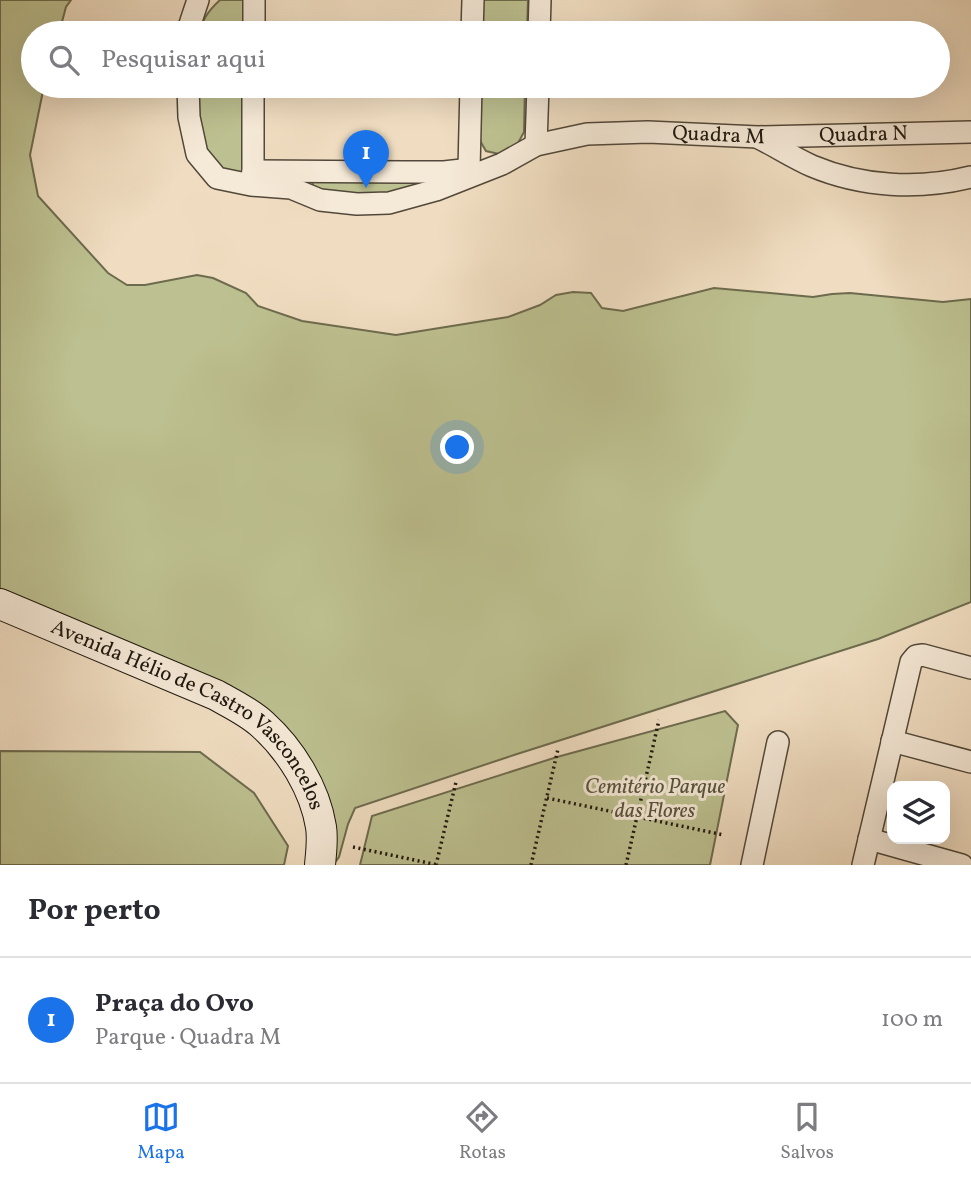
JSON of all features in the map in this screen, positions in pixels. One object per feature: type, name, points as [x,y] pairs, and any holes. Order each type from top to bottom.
[{"type":"street","points":[[191,21],[198,0]]},
{"type":"street","points":[[254,0],[254,21]]},
{"type":"street","points":[[472,0],[472,21]]},
{"type":"street","points":[[539,21],[540,0]]},
{"type":"street","name":"Quadra M","points":[[189,98],[197,154],[217,177],[444,172],[502,164]]},
{"type":"street","points":[[252,178],[253,98]]},
{"type":"street","points":[[470,169],[471,98]]},
{"type":"street","points":[[536,145],[538,98]]},
{"type":"street","name":"Quadra M","points":[[252,178],[291,188],[320,200],[357,204],[389,203],[436,190],[502,164],[536,145],[587,134],[648,132],[758,137],[812,166],[842,176],[889,185],[928,184],[971,177]]},
{"type":"street","name":"Quadra N","points":[[758,137],[971,132]]},
{"type":"street","name":"Avenida Hélio de Castro Vasconcelos","points":[[0,604],[216,695],[262,724],[282,746],[311,790],[322,829],[320,865]]},
{"type":"street","points":[[863,865],[911,662],[916,656],[923,655],[971,668]]},
{"type":"street","points":[[892,741],[971,762]]},
{"type":"street","points":[[752,865],[779,742]]},
{"type":"street","points":[[869,839],[962,865]]},
{"type":"path","points":[[626,865],[659,720]]},
{"type":"path","points":[[531,865],[558,749]]},
{"type":"path","points":[[353,847],[437,865],[456,782]]},
{"type":"path","points":[[547,798],[724,835]]},
{"type":"green space","points":[[0,0],[71,0],[62,21],[21,21],[21,98],[42,98],[30,155],[38,196],[108,273],[127,285],[145,285],[197,275],[213,278],[246,293],[258,306],[302,321],[396,335],[508,317],[540,305],[556,295],[573,292],[591,293],[602,308],[623,311],[714,288],[813,297],[850,293],[943,302],[971,299],[971,602],[878,639],[355,808],[339,857],[333,865],[284,732],[0,593]]},
{"type":"green space","points":[[220,0],[249,0],[248,21],[204,21]]},
{"type":"green space","points":[[480,0],[528,0],[527,21],[480,21]]},
{"type":"green space","points":[[197,98],[246,98],[243,175],[220,168],[210,158],[201,139]]},
{"type":"green space","points":[[479,98],[525,98],[524,132],[517,145],[499,154],[486,151],[479,139]]},
{"type":"green space","points":[[318,175],[422,178],[425,185],[381,198],[316,194],[312,182]]},
{"type":"green space","name":"Cemitério Parque das Flores","points":[[725,711],[738,725],[710,865],[360,865],[372,816],[557,757]]},
{"type":"green space","points":[[0,751],[200,752],[254,793],[288,846],[284,865],[0,865]]},
{"type":"place","name":"Praça do Ovo","points":[[366,188]]}]
